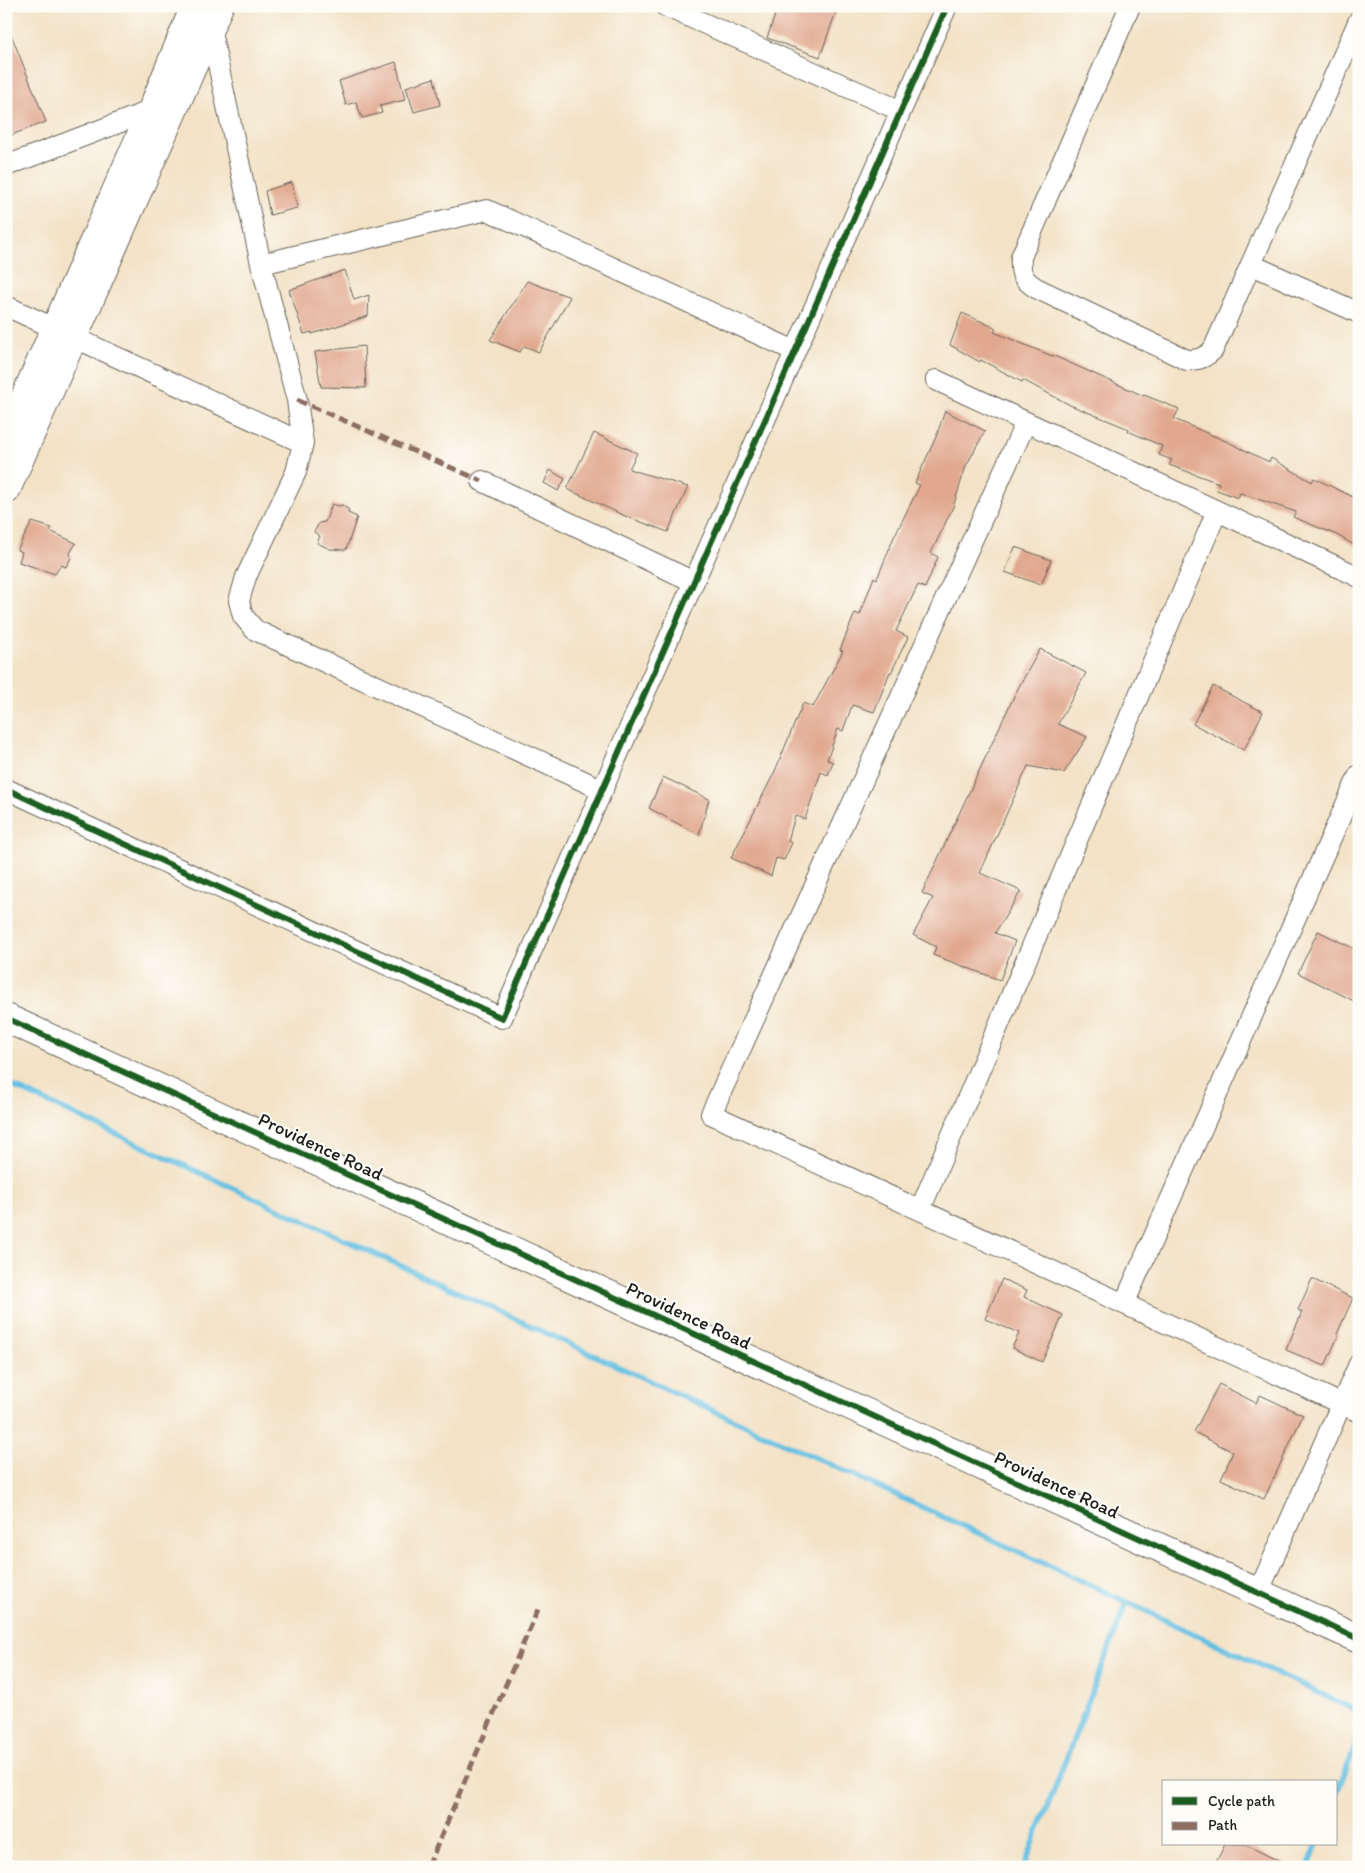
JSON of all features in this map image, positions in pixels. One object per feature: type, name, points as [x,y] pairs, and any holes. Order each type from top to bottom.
[{"type":"street","points":[[665,6],[901,111]]},
{"type":"street","points":[[6,789],[502,1018],[947,6]]},
{"type":"street","points":[[1130,6],[1021,256],[1022,274],[1026,281],[1036,288],[1187,360],[1199,360],[1213,350],[1359,20]]},
{"type":"street","points":[[6,490],[64,333],[152,110],[208,13]]},
{"type":"street","points":[[208,13],[261,264],[297,400],[303,443],[296,472],[246,577],[239,601],[243,616],[255,630],[602,790]]},
{"type":"street","points":[[6,440],[64,333],[208,13]]},
{"type":"street","points":[[6,166],[152,110]]},
{"type":"street","points":[[261,264],[487,210],[795,351]]},
{"type":"street","points":[[1252,265],[1359,313]]},
{"type":"street","points":[[6,306],[303,443]]},
{"type":"street","points":[[936,380],[1359,577]]},
{"type":"street","points":[[1026,422],[711,1114],[1350,1408]]},
{"type":"street","points":[[482,481],[694,582]]},
{"type":"street","points":[[920,1210],[1217,511]]},
{"type":"street","points":[[1124,1304],[1359,775]]},
{"type":"street","name":"Providence Road","points":[[6,1018],[1359,1639]]},
{"type":"street","name":"Providence Road","points":[[6,1037],[1359,1655]]},
{"type":"street","points":[[1258,1593],[1350,1408],[1359,1364]]},
{"type":"building","points":[[778,6],[838,6],[820,57],[767,38]]},
{"type":"building","points":[[6,22],[46,122],[6,137]]},
{"type":"building","points":[[396,62],[405,100],[380,106],[382,113],[362,118],[356,102],[346,105],[339,81]]},
{"type":"building","points":[[434,78],[440,105],[414,112],[406,87]]},
{"type":"building","points":[[292,182],[297,208],[270,215],[265,191]]},
{"type":"building","points":[[345,270],[354,300],[369,295],[368,316],[312,334],[312,332],[304,334],[289,290]]},
{"type":"building","points":[[527,281],[570,297],[539,352],[524,346],[520,352],[490,340]]},
{"type":"building","points":[[962,313],[996,328],[994,332],[1179,409],[1174,419],[1269,462],[1271,458],[1312,482],[1314,478],[1359,500],[1359,548],[1337,535],[1293,517],[1296,512],[1240,493],[1238,498],[1217,490],[1219,483],[1169,465],[1172,460],[1159,455],[1162,446],[1128,431],[1129,429],[1070,405],[1023,380],[1022,382],[981,360],[980,362],[950,345]]},
{"type":"building","points":[[364,346],[366,388],[321,387],[315,352]]},
{"type":"building","points":[[945,411],[985,431],[966,466],[953,507],[931,553],[938,557],[925,588],[918,585],[896,631],[908,637],[890,672],[874,712],[852,705],[843,731],[838,729],[827,760],[833,762],[828,775],[821,772],[805,819],[795,816],[788,841],[792,843],[784,860],[776,858],[771,876],[731,858],[775,771],[803,703],[813,707],[843,651],[840,650],[855,613],[860,615],[874,577],[877,579],[894,537],[920,485],[915,483],[936,437]]},
{"type":"building","points":[[594,433],[637,453],[629,469],[688,487],[668,532],[625,516],[567,489]]},
{"type":"building","points":[[550,470],[565,479],[558,491],[544,483]]},
{"type":"building","points":[[332,504],[342,505],[349,510],[348,513],[357,517],[346,550],[330,549],[317,543],[320,536],[314,532],[319,523],[325,522]]},
{"type":"building","points":[[32,522],[52,528],[50,531],[76,543],[70,553],[71,558],[66,567],[61,565],[55,574],[19,562],[22,552],[17,550]]},
{"type":"building","points":[[1015,547],[1051,560],[1041,585],[1005,572]]},
{"type":"building","points":[[1040,649],[1086,673],[1058,724],[1087,737],[1064,773],[1028,766],[980,873],[1021,891],[995,933],[1015,941],[1000,980],[933,955],[936,947],[913,935],[933,898],[922,893],[1015,694]]},
{"type":"building","points":[[1213,686],[1263,712],[1244,750],[1193,724]]},
{"type":"building","points":[[663,777],[709,799],[699,835],[649,808]]},
{"type":"building","points":[[1318,931],[1359,951],[1359,991],[1354,1001],[1298,973]]},
{"type":"building","points":[[1002,1279],[1027,1290],[1024,1297],[1063,1315],[1042,1362],[1012,1348],[1019,1333],[985,1319]]},
{"type":"building","points":[[1312,1279],[1353,1298],[1325,1366],[1286,1350],[1302,1312],[1298,1310]]},
{"type":"building","points":[[1219,1384],[1256,1403],[1260,1395],[1303,1415],[1264,1499],[1221,1479],[1233,1452],[1194,1432]]},
{"type":"building","points":[[1224,1846],[1248,1846],[1291,1867],[1214,1867]]},
{"type":"waterway","points":[[6,1083],[1127,1602],[1359,1712]]},
{"type":"waterway","points":[[1024,1867],[1127,1602]]},
{"type":"waterway","points":[[1338,1790],[1359,1737]]},
{"type":"waterway","points":[[1308,1867],[1316,1846]]},
{"type":"marked path","points":[[297,400],[482,481]]},
{"type":"marked path","points":[[428,1867],[539,1607]]},
{"type":"cycle path","points":[[6,789],[502,1018],[947,6]]},
{"type":"cycle path","points":[[6,1018],[1359,1639]]}]
